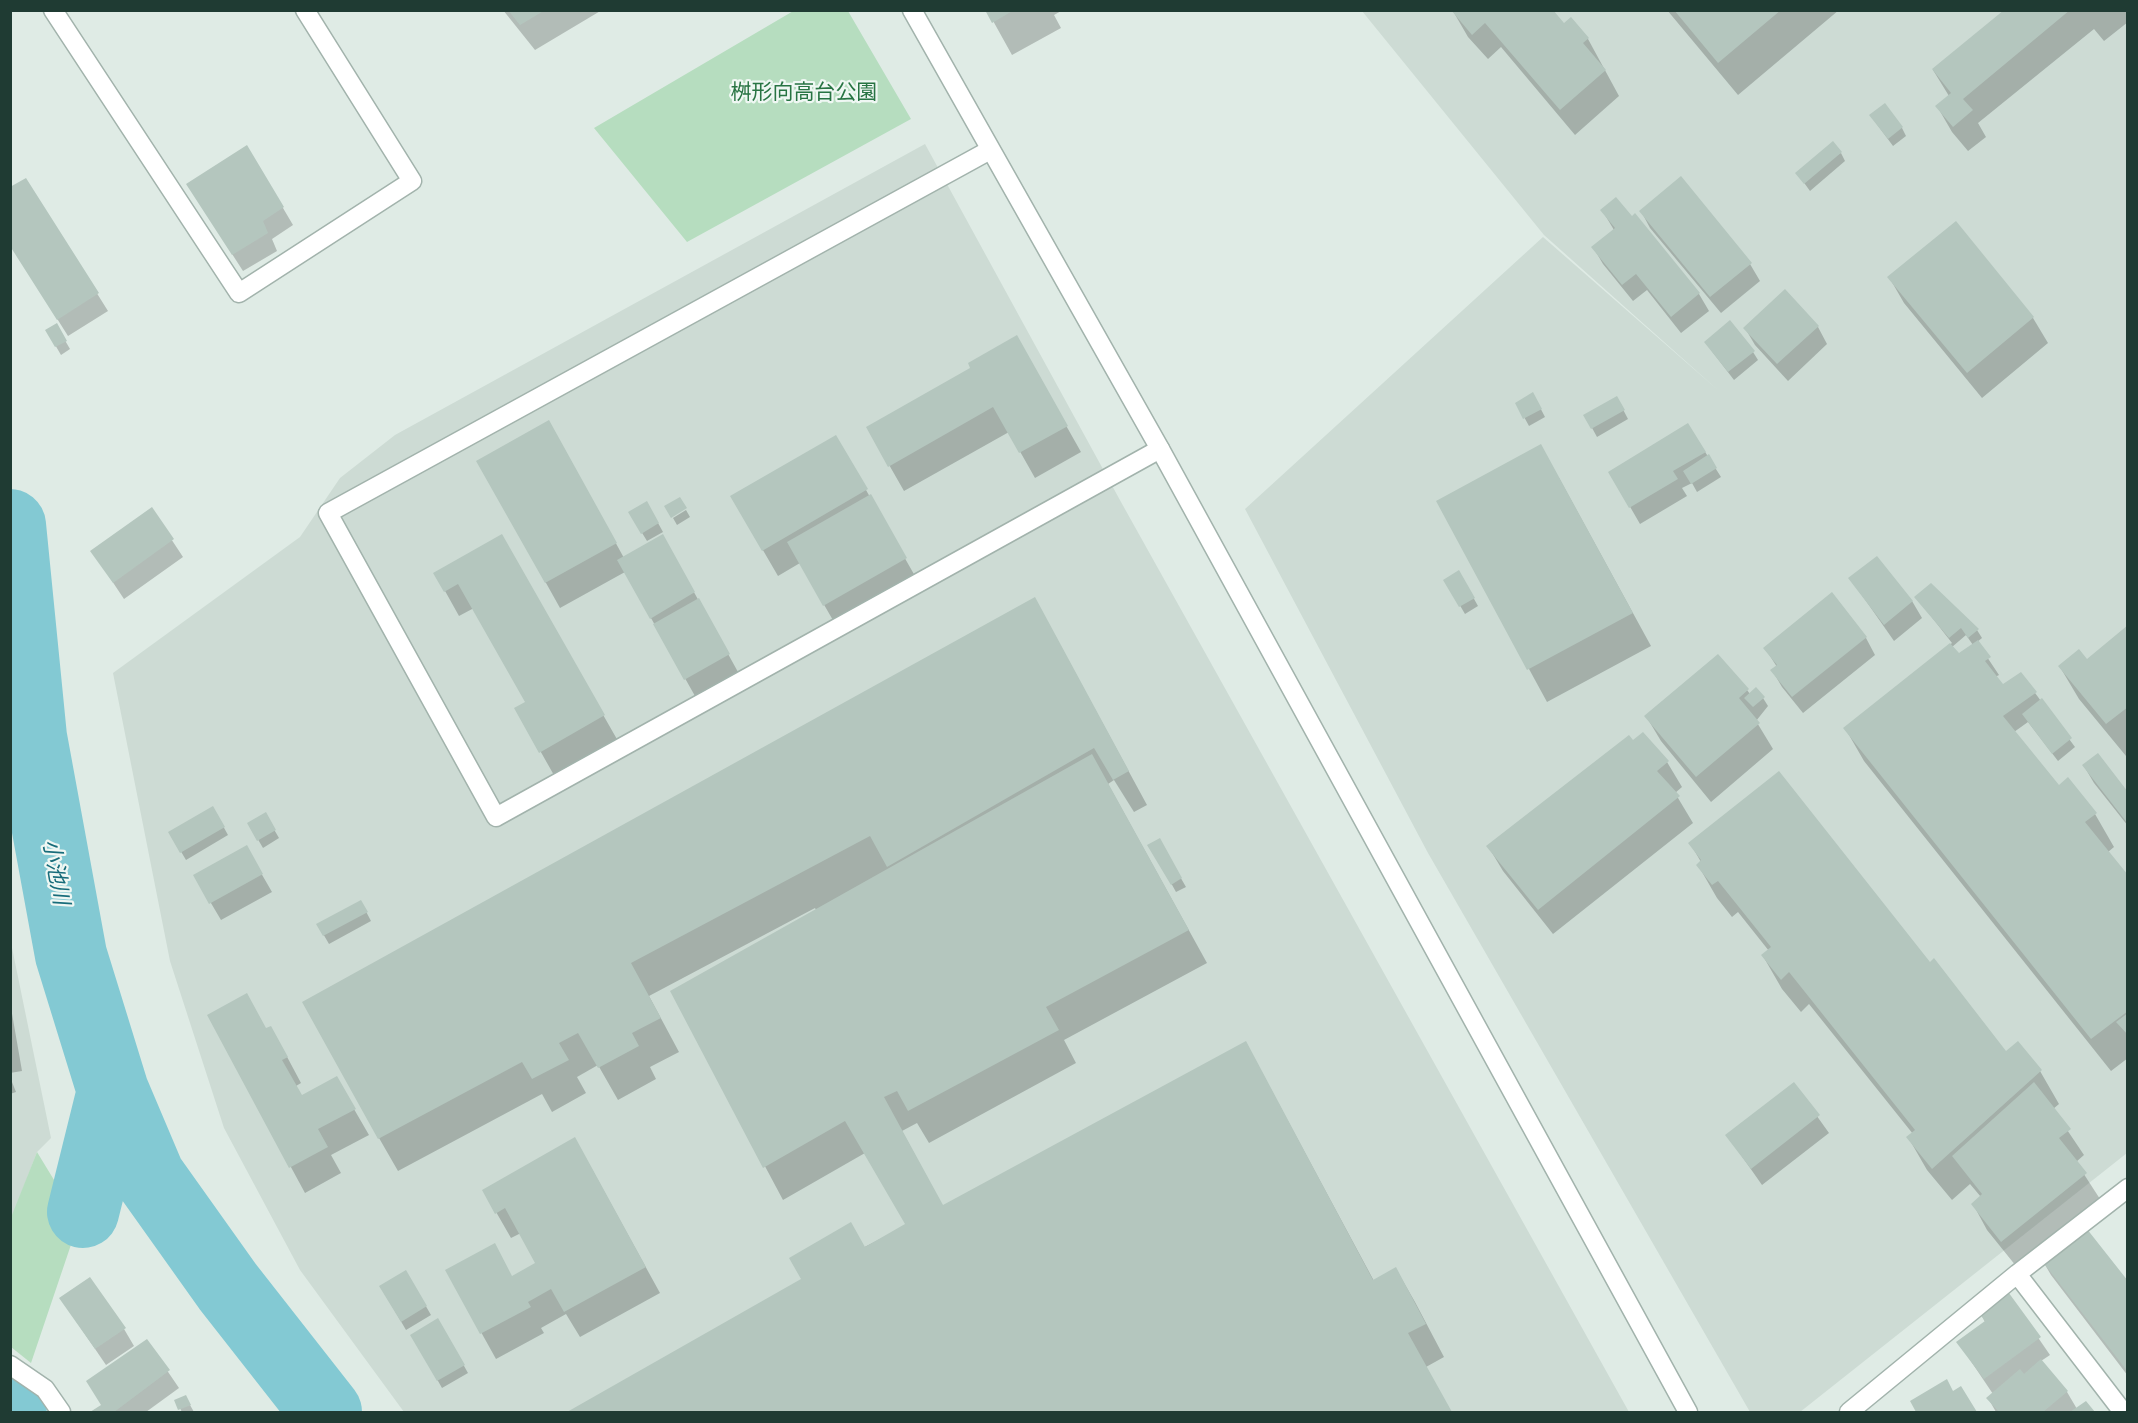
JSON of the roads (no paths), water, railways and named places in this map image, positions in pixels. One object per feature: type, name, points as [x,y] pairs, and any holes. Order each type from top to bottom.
[{"type":"street","points":[[53,10],[239,293],[412,182],[305,10]]},
{"type":"street","points":[[912,10],[1160,449],[1688,1413]]},
{"type":"street","points":[[990,150],[328,513],[496,817],[1160,449]]},
{"type":"street","points":[[1849,1413],[2017,1274],[2127,1188]]},
{"type":"street","points":[[2017,1274],[2123,1413]]},
{"type":"street","points":[[10,1365],[45,1389],[61,1413]]},
{"type":"waterway","name":"小池川","points":[[10,525],[31,737],[71,955],[113,1091],[149,1176],[228,1287],[326,1412]]},
{"type":"waterway","name":"小池川","points":[[83,1212],[113,1091]]},
{"type":"waterway","name":"小池川","points":[[10,1411],[12,1399]]},
{"type":"park label","name":"桝形向高台公園","points":[[804,92]]}]
